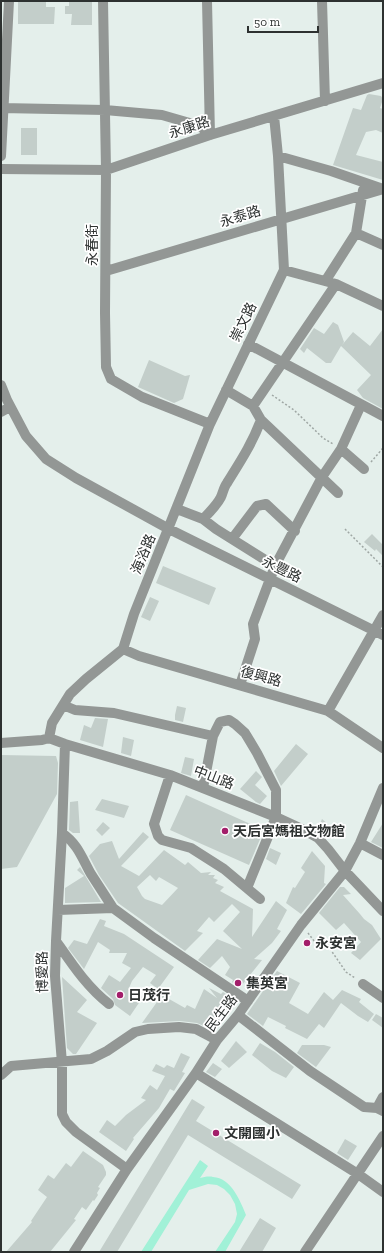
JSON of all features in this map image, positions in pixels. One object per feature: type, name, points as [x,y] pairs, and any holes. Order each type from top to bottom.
[{"type":"street","points":[[1,156],[2,108],[9,1]]},
{"type":"street","name":"永春街","points":[[103,1],[106,170],[106,367],[111,379],[142,397],[210,424]]},
{"type":"street","points":[[207,1],[210,135]]},
{"type":"street","points":[[322,1],[325,101]]},
{"type":"street","name":"永康路","points":[[1,169],[106,170],[210,135],[383,83]]},
{"type":"street","points":[[2,108],[105,110],[162,115],[200,126],[210,135]]},
{"type":"street","name":"崇文路","points":[[169,529],[210,424],[284,270],[278,156],[274,116]]},
{"type":"street","points":[[278,156],[383,189]]},
{"type":"street","points":[[326,280],[356,233],[364,183]]},
{"type":"street","name":"永泰路","points":[[106,271],[383,189]]},
{"type":"street","points":[[356,233],[383,245]]},
{"type":"street","points":[[284,270],[326,280],[383,306]]},
{"type":"street","points":[[253,406],[336,284]]},
{"type":"street","points":[[248,344],[383,416]]},
{"type":"street","name":"海浴路","points":[[1,385],[6,403],[26,436],[46,460],[169,529],[134,614],[123,649]]},
{"type":"street","points":[[226,390],[253,406],[261,420],[338,493]]},
{"type":"street","points":[[1,412],[6,403]]},
{"type":"street","points":[[240,685],[255,639],[253,624],[275,566],[322,477],[341,449],[361,405]]},
{"type":"street","points":[[204,519],[212,511],[221,497],[226,484],[255,436],[261,420]]},
{"type":"street","points":[[341,449],[364,470]]},
{"type":"street","points":[[232,539],[257,506],[266,504],[294,531]]},
{"type":"street","points":[[177,509],[204,519],[216,529],[275,566]]},
{"type":"street","name":"永豐路","points":[[169,529],[383,635]]},
{"type":"street","points":[[328,710],[383,615]]},
{"type":"street","points":[[49,738],[52,723],[70,694],[123,649]]},
{"type":"street","name":"復興路","points":[[123,649],[140,656],[328,710],[383,748]]},
{"type":"street","points":[[63,705],[75,710],[114,713],[213,736]]},
{"type":"street","points":[[203,788],[213,736],[220,722],[228,720],[245,733],[276,790],[276,817],[247,888]]},
{"type":"street","name":"中山路","points":[[1,743],[42,740],[49,738],[170,775],[276,817],[318,838],[383,911]]},
{"type":"street","name":"博愛路","points":[[66,744],[55,976],[62,1063],[62,1114],[66,1122],[76,1132],[127,1169]]},
{"type":"street","points":[[170,775],[154,824],[158,836],[162,840],[191,848],[224,869],[260,899]]},
{"type":"street","name":"民生路","points":[[74,1252],[127,1169],[196,1073],[217,1040],[238,1015],[301,925],[345,870],[360,843],[383,788]]},
{"type":"street","points":[[62,833],[70,839],[78,849],[113,908],[154,938],[248,1000]]},
{"type":"street","points":[[360,843],[383,855]]},
{"type":"street","points":[[58,910],[113,908]]},
{"type":"street","points":[[56,941],[83,979],[96,994],[109,1004]]},
{"type":"street","points":[[363,984],[383,998]]},
{"type":"street","points":[[238,1015],[310,1071],[364,1107],[380,1110],[383,1096]]},
{"type":"street","points":[[1,1075],[11,1066],[62,1063],[91,1059],[107,1051],[135,1032],[148,1029],[179,1027],[196,1029],[217,1040]]},
{"type":"street","points":[[196,1073],[358,1174],[383,1192]]},
{"type":"street","points":[[305,1252],[383,1136]]},
{"type":"path","points":[[264,389],[294,410],[323,438],[341,449]]},
{"type":"path","points":[[364,470],[383,448]]},
{"type":"path","points":[[345,529],[383,567]]},
{"type":"path","points":[[301,925],[318,946],[326,943],[346,972],[363,984]]},
{"type":"green space","points":[[200,1160],[208,1166],[200,1178],[211,1177],[219,1178],[225,1181],[234,1191],[246,1215],[225,1252],[215,1252],[235,1222],[237,1214],[235,1204],[230,1195],[224,1189],[217,1185],[208,1184],[189,1190],[151,1252],[141,1252]]},
{"type":"building","points":[[18,1],[46,1],[46,7],[55,7],[54,24],[18,24]]},
{"type":"building","points":[[69,1],[92,1],[92,25],[71,25],[72,14],[65,14],[65,6],[69,6]]},
{"type":"building","points":[[367,95],[381,96],[383,99],[380,108],[383,109],[383,133],[376,130],[366,132],[356,155],[383,162],[383,180],[333,165],[353,108],[361,110]]},
{"type":"building","points":[[21,128],[37,128],[37,155],[21,155]]},
{"type":"building","points":[[333,322],[338,325],[344,342],[342,345],[353,332],[370,346],[383,329],[383,409],[363,398],[357,390],[371,375],[341,346],[331,363],[326,363],[307,348],[304,353],[300,349],[314,328],[324,334]]},
{"type":"building","points":[[149,360],[185,376],[190,375],[183,399],[174,403],[138,387]]},
{"type":"building","points":[[372,534],[383,545],[383,556],[376,549],[375,551],[364,542]]},
{"type":"building","points":[[163,566],[216,588],[209,605],[156,583]]},
{"type":"building","points":[[150,597],[159,601],[150,621],[141,617]]},
{"type":"building","points":[[177,706],[186,708],[183,722],[175,720]]},
{"type":"building","points":[[95,718],[108,719],[103,747],[80,740],[84,725],[91,728]]},
{"type":"building","points":[[123,737],[134,740],[131,756],[121,753]]},
{"type":"building","points":[[296,744],[308,754],[281,786],[274,771]]},
{"type":"building","points":[[1,755],[56,756],[58,763],[57,794],[17,867],[1,869]]},
{"type":"building","points":[[185,757],[194,759],[191,776],[181,773]]},
{"type":"building","points":[[256,771],[262,777],[255,785],[267,796],[260,804],[240,789]]},
{"type":"building","points":[[186,795],[264,830],[249,865],[170,830]]},
{"type":"building","points":[[102,799],[129,806],[124,818],[95,810]]},
{"type":"building","points":[[78,801],[80,833],[73,833],[69,830],[70,802]]},
{"type":"building","points":[[322,819],[331,827],[329,835],[318,829]]},
{"type":"building","points":[[103,822],[110,828],[102,836],[96,830]]},
{"type":"building","points":[[383,823],[383,848],[371,842]]},
{"type":"building","points":[[143,832],[149,837],[121,866],[139,876],[164,850],[185,865],[188,862],[201,873],[211,872],[208,875],[215,875],[213,878],[218,880],[215,883],[224,887],[220,891],[253,909],[252,937],[276,901],[287,910],[277,929],[281,931],[272,943],[254,959],[262,960],[242,985],[240,984],[238,987],[232,982],[233,980],[225,975],[230,967],[222,956],[210,968],[198,960],[217,939],[242,949],[223,931],[240,912],[232,904],[214,922],[209,917],[197,931],[203,933],[185,951],[118,903],[99,875],[89,856],[100,844],[112,841],[119,859]],"holes":[[[150,875],[156,881],[159,877],[178,888],[162,905],[145,899],[137,887]]]},
{"type":"building","points":[[270,848],[281,853],[276,865],[266,859]]},
{"type":"building","points":[[312,851],[325,866],[324,883],[326,884],[301,914],[286,903],[293,887],[295,888],[305,872],[301,868]]},
{"type":"building","points":[[80,867],[101,902],[65,903],[65,888],[84,876],[77,870]]},
{"type":"building","points":[[340,887],[344,887],[351,894],[343,895],[364,919],[372,925],[381,939],[360,960],[351,953],[361,942],[344,923],[336,930],[319,913]]},
{"type":"building","points":[[100,919],[106,921],[104,926],[124,934],[174,967],[158,989],[150,983],[156,975],[143,967],[132,981],[129,988],[143,997],[130,1016],[115,1005],[113,999],[101,988],[109,975],[120,982],[131,968],[122,963],[127,953],[109,953],[110,950],[98,942],[84,969],[68,948],[74,940],[87,944]]},
{"type":"building","points":[[277,971],[300,983],[289,1003],[308,1014],[324,992],[333,1000],[342,990],[361,999],[359,1002],[374,1014],[368,1022],[341,1003],[324,1028],[319,1024],[307,1039],[285,1028],[286,1026],[268,1017],[263,1026],[247,1014]]},
{"type":"building","points":[[62,977],[87,1000],[77,1012],[97,1023],[76,1054],[73,1054],[67,1048]]},
{"type":"building","points":[[209,988],[221,994],[223,992],[233,1001],[213,1030],[197,1023],[180,1021],[142,1023],[162,995],[185,1008],[187,1005],[195,1009],[204,989],[217,998]]},
{"type":"building","points":[[376,1014],[383,1018],[383,1028],[372,1020]]},
{"type":"building","points":[[236,1041],[247,1052],[229,1068],[221,1061]]},
{"type":"building","points":[[260,1043],[275,1052],[294,1067],[286,1078],[272,1071],[252,1055]]},
{"type":"building","points":[[302,1045],[324,1045],[331,1047],[316,1067],[297,1053]]},
{"type":"building","points":[[181,1053],[190,1057],[182,1072],[185,1073],[174,1091],[170,1089],[159,1108],[133,1138],[134,1139],[126,1151],[99,1132],[107,1120],[115,1126],[126,1115],[146,1100],[141,1098],[150,1085],[157,1090],[165,1076],[152,1071],[156,1064],[164,1068],[167,1065],[174,1068]]},
{"type":"building","points":[[213,1063],[222,1069],[215,1077],[206,1072]]},
{"type":"building","points":[[192,1099],[205,1107],[196,1121],[301,1185],[292,1199],[188,1135],[117,1252],[99,1252]]},
{"type":"building","points":[[345,1139],[357,1146],[348,1160],[337,1153]]},
{"type":"building","points":[[83,1151],[103,1165],[106,1172],[106,1175],[98,1187],[100,1188],[97,1193],[98,1195],[94,1201],[93,1200],[86,1210],[82,1207],[74,1219],[76,1220],[50,1252],[6,1252],[32,1222],[31,1221],[47,1197],[38,1190],[48,1175],[54,1179],[66,1163],[71,1167]]},
{"type":"building","points":[[260,1218],[276,1228],[262,1252],[239,1252]]},
{"type":"place","name":"天后宮媽祖文物館","points":[[225,831]]},
{"type":"place","name":"永安宮","points":[[307,943]]},
{"type":"place","name":"集英宮","points":[[238,983]]},
{"type":"place","name":"日茂行","points":[[120,995]]},
{"type":"place","name":"文開國小","points":[[216,1133]]}]
